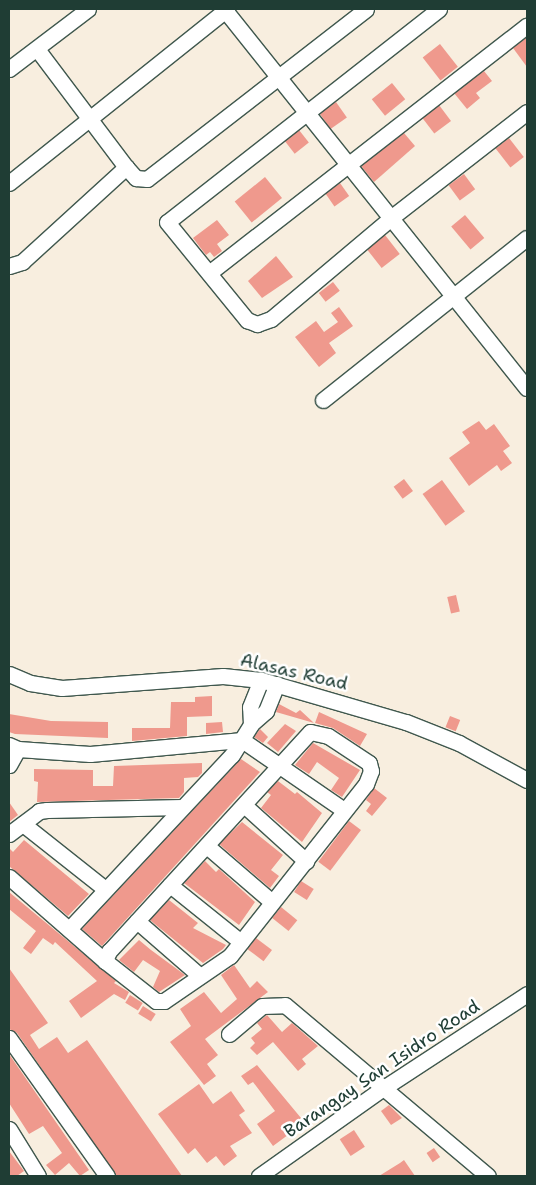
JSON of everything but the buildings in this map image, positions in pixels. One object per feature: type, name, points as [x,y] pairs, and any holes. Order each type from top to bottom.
[{"type":"street","points":[[9,69],[88,9]]},
{"type":"street","points":[[9,183],[225,9],[527,388]]},
{"type":"street","points":[[37,49],[126,167],[141,179],[154,176],[366,9]]},
{"type":"street","points":[[439,9],[167,222],[247,320],[264,323],[392,217],[527,112]]},
{"type":"street","points":[[209,273],[350,165],[527,25]]},
{"type":"street","points":[[9,266],[22,262],[126,167]]},
{"type":"street","points":[[323,400],[527,238]]},
{"type":"street","name":"Alasas Road","points":[[9,674],[30,683],[62,688],[208,676],[261,680],[406,722],[459,744],[527,780]]},
{"type":"street","points":[[251,724],[250,707],[261,680]]},
{"type":"street","points":[[69,929],[242,740],[251,724],[266,711],[278,684]]},
{"type":"street","points":[[9,877],[106,961],[160,1002],[230,956],[366,784],[371,771],[362,755],[328,736],[310,732],[279,764],[208,846],[109,951],[106,961]]},
{"type":"street","points":[[9,765],[14,747],[90,754],[242,740],[344,810]]},
{"type":"street","points":[[244,805],[306,861]]},
{"type":"street","points":[[9,834],[39,811],[182,807]]},
{"type":"street","points":[[23,824],[105,889]]},
{"type":"street","points":[[208,846],[272,902]]},
{"type":"street","points":[[170,885],[241,942]]},
{"type":"street","points":[[137,921],[199,975]]},
{"type":"street","name":"Barangay San Isidro Road","points":[[259,1176],[382,1089],[527,994]]},
{"type":"street","points":[[230,1034],[262,1006],[285,1005],[382,1089],[488,1176]]},
{"type":"street","points":[[9,1038],[107,1176]]},
{"type":"street","points":[[9,1129],[38,1176]]}]
